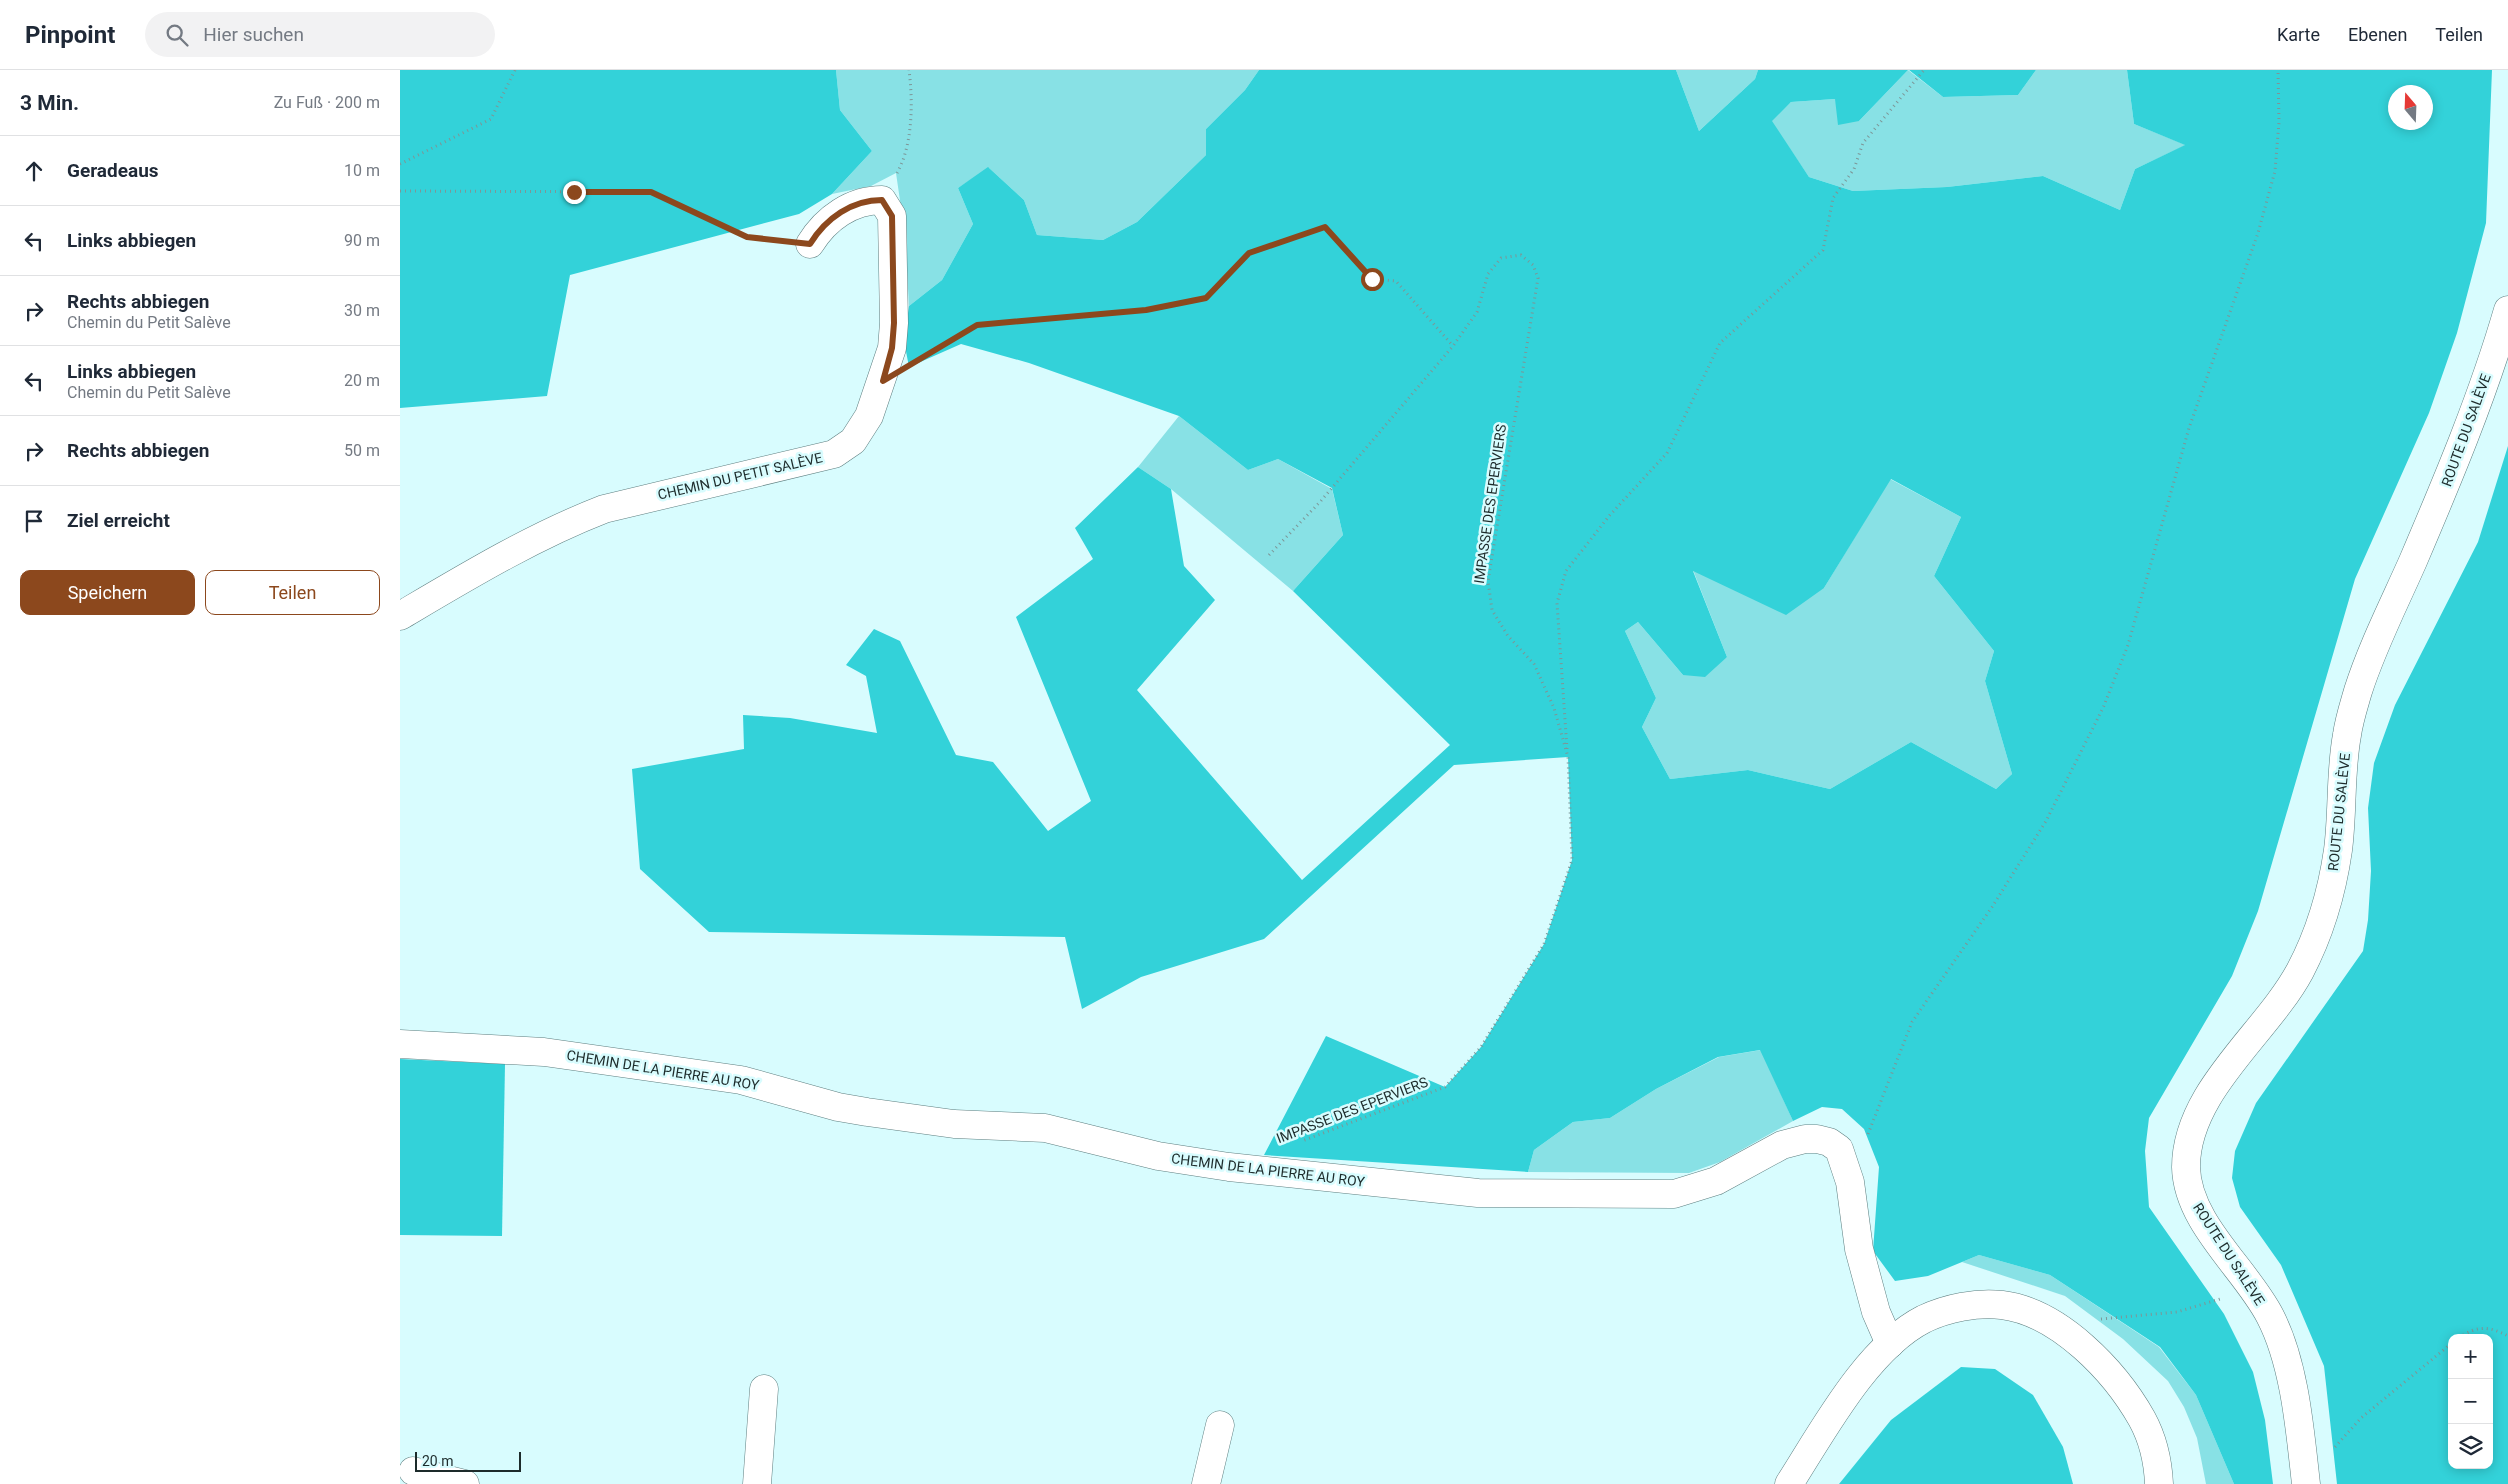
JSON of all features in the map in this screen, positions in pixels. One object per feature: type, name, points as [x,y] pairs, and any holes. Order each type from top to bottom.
[{"type":"street","points":[[810,244],[818,232],[832,218],[854,204],[870,200],[882,200]]},
{"type":"street","name":"CHEMIN DU PETIT SALÈVE","points":[[400,616],[470,575],[568,522],[604,508],[834,454],[853,441],[869,416],[883,381],[892,348],[894,323],[892,216],[882,200]]},
{"type":"street","name":"ROUTE DU SALÈVE","points":[[2306,1479],[2295,1402],[2284,1350],[2270,1314],[2240,1274],[2199,1212],[2188,1188],[2186,1166],[2188,1144],[2197,1118],[2211,1090],[2277,1008],[2299,973],[2315,939],[2327,905],[2338,850],[2346,735],[2359,689],[2440,498],[2472,415],[2508,310]]},
{"type":"street","name":"CHEMIN DE LA PIERRE AU ROY","points":[[400,1044],[544,1052],[741,1080],[838,1107],[866,1112],[954,1124],[996,1127],[1025,1125],[1045,1128],[1158,1156],[1229,1168],[1478,1193],[1674,1194],[1716,1181],[1782,1145],[1805,1138],[1816,1139],[1829,1142],[1839,1149],[1850,1182],[1864,1267],[1876,1312],[1890,1344]]},
{"type":"street","points":[[1788,1484],[1864,1370],[1890,1344],[1924,1319],[1946,1311],[1981,1304],[2002,1305],[2022,1309],[2059,1329],[2090,1352],[2106,1369],[2142,1419],[2153,1446],[2159,1484]]},
{"type":"street","points":[[757,1484],[764,1389]]},
{"type":"street","points":[[1206,1484],[1220,1424]]},
{"type":"street","points":[[413,1471],[465,1484]]},
{"type":"path","points":[[400,164],[491,119],[515,70]]},
{"type":"path","points":[[882,200],[901,166],[905,149],[913,103],[909,70]]},
{"type":"path","points":[[1568,757],[1557,602],[1566,571],[1609,516],[1667,454],[1720,343],[1823,250],[1833,198],[1854,168],[1863,142],[1924,70]]},
{"type":"path","points":[[1868,1136],[1912,1022],[1992,907],[2046,821],[2103,708],[2128,645],[2189,428],[2258,233],[2275,171],[2278,122],[2278,70]]},
{"type":"path","points":[[400,191],[651,192],[747,237],[810,244]]},
{"type":"path","points":[[883,381],[977,325],[1146,310],[1206,298],[1249,253],[1325,227],[1372,279],[1396,281],[1453,346]]},
{"type":"path","name":"IMPASSE DES EPERVIERS","points":[[1269,555],[1320,502],[1453,346],[1477,312],[1488,274],[1501,258],[1521,255],[1533,266],[1538,278],[1488,581],[1492,610],[1508,636],[1534,664],[1554,708],[1568,757],[1572,860],[1544,944],[1481,1047],[1445,1087],[1300,1142]]},
{"type":"path","points":[[2059,1329],[2088,1321],[2177,1312],[2219,1300],[2240,1274]]},
{"type":"path","points":[[2467,1334],[2479,1328],[2490,1327],[2508,1336]]},
{"type":"path","points":[[2306,1479],[2361,1418],[2448,1346]]},
{"type":"shaded area","points":[[400,70],[836,70],[840,110],[872,151],[832,194],[799,214],[570,275],[547,396],[400,408]]},
{"type":"shaded area","points":[[836,70],[1259,70],[1245,90],[1206,129],[1206,155],[1137,222],[1103,240],[1037,235],[1024,200],[989,168],[958,188],[973,224],[942,280],[909,306],[905,235],[896,173],[871,186],[832,194],[872,151],[840,110]]},
{"type":"shaded area","points":[[1259,70],[1676,70],[1699,131],[1755,79],[1758,70],[1908,70],[1859,121],[1838,125],[1835,99],[1791,102],[1772,121],[1809,177],[1853,191],[1947,187],[2043,176],[2120,210],[2135,169],[2185,145],[2134,124],[2127,70],[2492,70],[2486,223],[2457,333],[2429,413],[2355,579],[2258,911],[2232,976],[2149,1118],[2145,1151],[2149,1207],[2224,1314],[2253,1372],[2265,1420],[2273,1484],[2234,1484],[2196,1395],[2160,1347],[2050,1275],[1979,1255],[1928,1276],[1895,1281],[1873,1251],[1879,1167],[1864,1129],[1842,1109],[1822,1107],[1793,1121],[1760,1050],[1718,1057],[1656,1089],[1610,1118],[1573,1122],[1534,1150],[1528,1172],[1264,1155],[1326,1036],[1445,1087],[1481,1047],[1544,944],[1572,860],[1568,757],[1454,765],[1264,939],[1141,977],[1082,1009],[1065,937],[709,932],[640,869],[632,769],[744,749],[743,715],[790,718],[877,733],[866,676],[846,665],[874,629],[900,641],[956,755],[993,762],[1048,831],[1091,801],[1016,617],[1093,559],[1075,528],[1138,467],[1171,489],[1184,566],[1215,600],[1137,690],[1302,880],[1450,745],[1293,591],[1343,535],[1332,488],[1278,459],[1248,470],[1179,416],[1029,363],[961,344],[909,367],[904,341],[909,306],[942,280],[973,224],[958,188],[988,167],[1024,200],[1037,235],[1103,240],[1137,222],[1206,155],[1206,129],[1245,90]],"holes":[[[1891,479],[1961,517],[1934,576],[1994,651],[1985,681],[2012,774],[1996,789],[1911,742],[1830,789],[1748,770],[1670,779],[1642,727],[1656,698],[1625,631],[1638,622],[1683,675],[1705,677],[1727,657],[1693,571],[1786,615],[1824,588]]]},
{"type":"shaded area","points":[[1676,70],[1758,70],[1755,79],[1699,131]]},
{"type":"shaded area","points":[[1908,70],[1943,97],[2018,95],[2036,70],[2127,70],[2134,124],[2186,145],[2135,169],[2120,210],[2043,176],[1947,187],[1853,191],[1809,177],[1771,121],[1791,102],[1835,99],[1859,121]]},
{"type":"shaded area","points":[[1909,70],[2036,70],[2018,95],[1943,97]]},
{"type":"shaded area","points":[[1179,416],[1248,470],[1278,459],[1332,489],[1343,535],[1293,591],[1171,489],[1138,467]]},
{"type":"shaded area","points":[[2508,446],[2508,1484],[2337,1484],[2324,1366],[2281,1265],[2240,1207],[2232,1178],[2235,1151],[2256,1103],[2363,951],[2368,920],[2371,871],[2368,808],[2374,763],[2395,705],[2478,542]]},
{"type":"shaded area","points":[[1890,479],[1961,517],[1934,576],[1994,651],[1985,681],[2012,774],[1996,789],[1911,742],[1830,789],[1748,770],[1670,779],[1642,727],[1656,698],[1625,631],[1638,622],[1683,675],[1727,657],[1693,570],[1824,588]]},
{"type":"shaded area","points":[[1761,1050],[1793,1121],[1720,1162],[1689,1173],[1528,1172],[1534,1150],[1573,1122],[1610,1118],[1656,1089],[1719,1057]]},
{"type":"shaded area","points":[[400,1059],[505,1064],[502,1236],[400,1235]]},
{"type":"shaded area","points":[[1979,1255],[2050,1275],[2159,1347],[2196,1395],[2234,1484],[2206,1484],[2197,1438],[2184,1407],[2168,1381],[2123,1339],[2065,1296],[1962,1262]]},
{"type":"shaded area","points":[[1961,1367],[1995,1369],[2033,1395],[2063,1447],[2073,1484],[1839,1484],[1891,1420]]},
{"type":"route","points":[[574,192],[651,192],[747,237],[810,244],[818,232],[832,218],[854,204],[870,200],[882,200],[892,216],[894,323],[892,348],[883,381],[977,325],[1146,310],[1206,298],[1249,253],[1325,227],[1372,279]]}]
